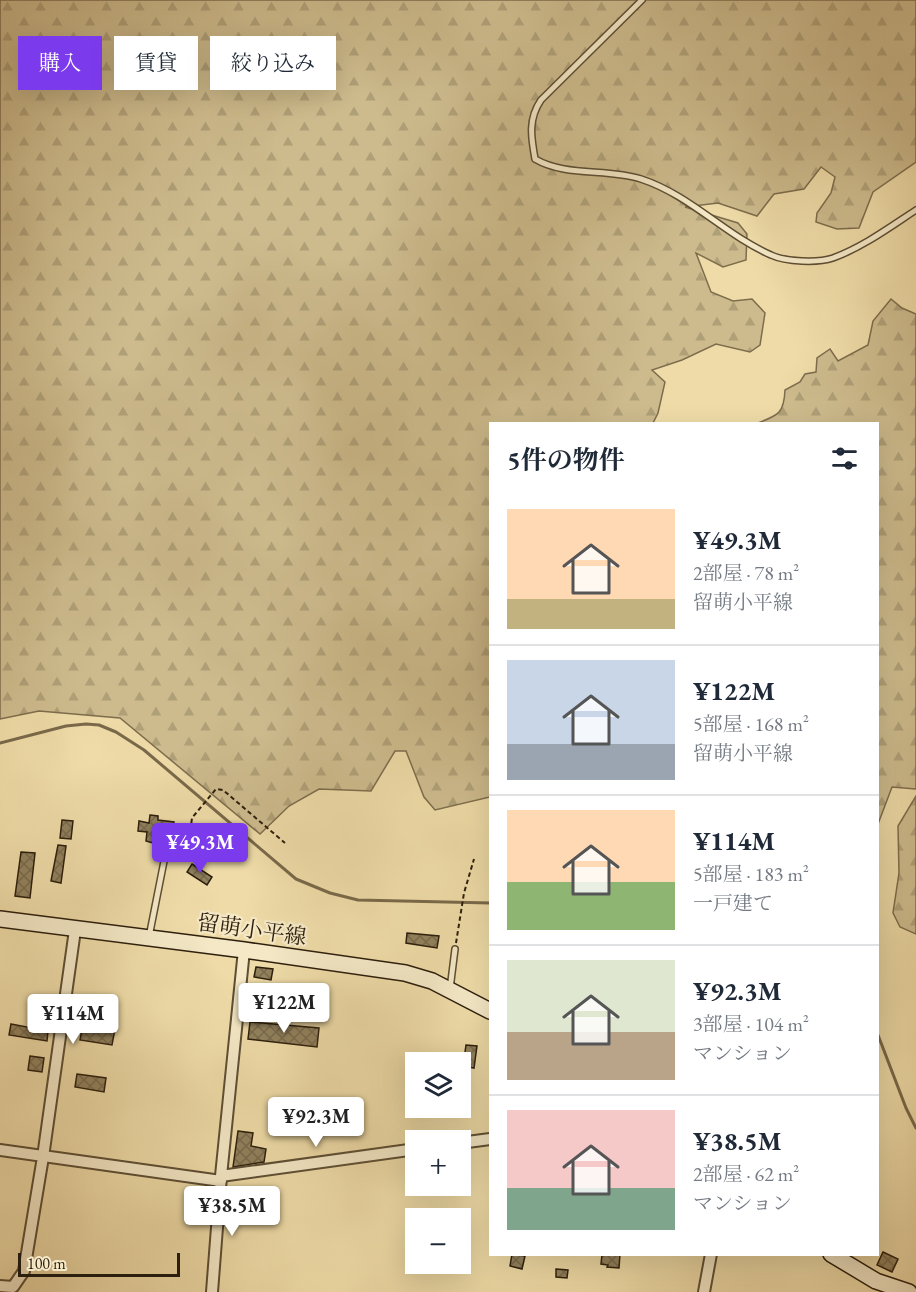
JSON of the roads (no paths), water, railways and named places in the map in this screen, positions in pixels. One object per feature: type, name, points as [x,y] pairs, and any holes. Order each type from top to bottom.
[{"type":"main road","name":"留萌小平線","points":[[0,919],[405,973],[432,981],[489,1010]]},
{"type":"main road","points":[[834,1256],[876,1281],[909,1292]]},
{"type":"street","points":[[0,1286],[13,1287],[24,1271],[43,1157],[75,930]]},
{"type":"street","points":[[212,1292],[244,950]]},
{"type":"street","points":[[471,1142],[489,1139]]},
{"type":"street","points":[[0,1150],[221,1178],[405,1151]]},
{"type":"street","points":[[704,1292],[711,1256]]},
{"type":"lane","points":[[642,0],[541,100],[532,118],[531,136],[535,159],[547,166],[642,179],[700,209],[742,239],[772,256],[804,261],[832,258],[871,239],[916,210]]},
{"type":"lane","points":[[148,939],[168,841]]},
{"type":"lane","points":[[450,990],[455,949]]},
{"type":"waterway","points":[[0,743],[66,726],[99,725],[116,732],[144,750],[296,879],[330,893],[358,900],[489,903]]},
{"type":"waterway","points":[[879,1038],[916,1128]]}]
